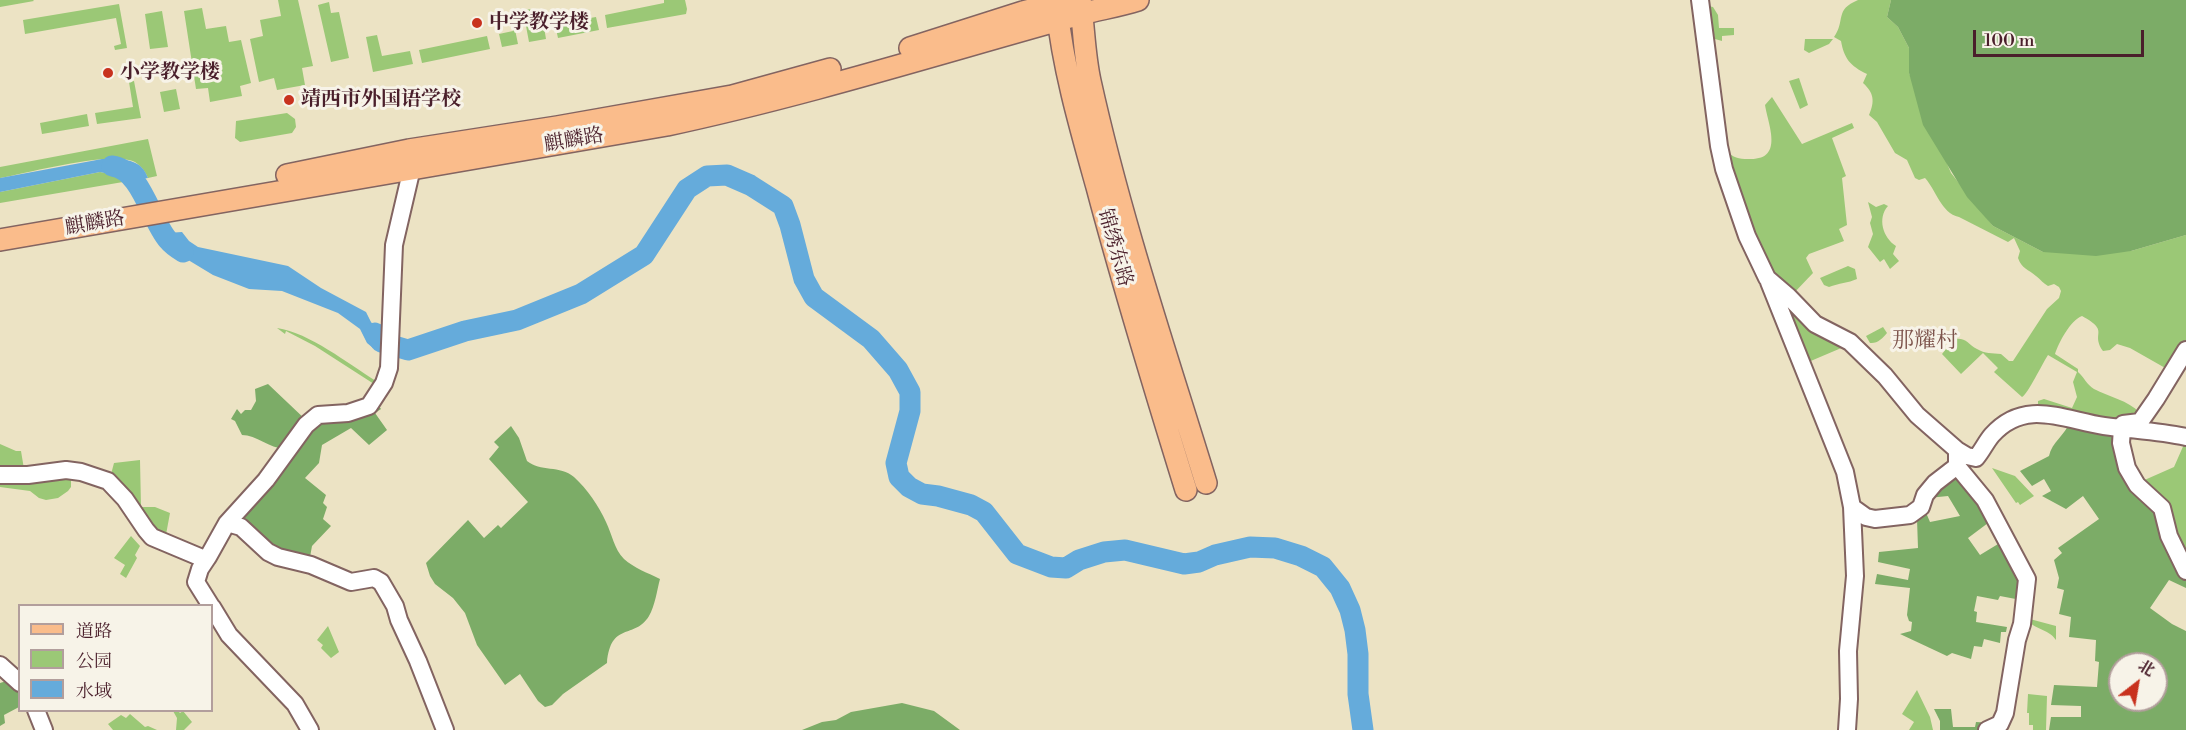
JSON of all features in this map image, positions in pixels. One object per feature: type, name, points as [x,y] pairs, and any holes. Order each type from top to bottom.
[{"type":"main road","name":"麒麟路","points":[[0,240],[409,150],[732,96],[1067,6],[1109,9],[1138,0]]},
{"type":"main road","name":"麒麟路","points":[[181,201],[412,168],[667,125],[734,110],[1067,6]]},
{"type":"main road","name":"锦绣东路","points":[[1067,6],[1084,47],[1090,81],[1131,235],[1206,483]]},
{"type":"main road","name":"锦绣东路","points":[[1067,6],[1062,47],[1087,153],[1186,490]]},
{"type":"main road","name":"麒麟路","points":[[0,226],[123,212]]},
{"type":"street","points":[[1700,0],[1724,169],[1747,236],[1767,278],[1845,471],[1852,507],[1855,576],[1848,651],[1850,699],[1847,730]]},
{"type":"street","points":[[210,604],[196,582],[207,557],[227,523],[266,480],[294,438],[318,415],[348,413],[369,406],[384,383],[390,368],[394,245],[412,168]]},
{"type":"street","points":[[1767,278],[1815,324],[1850,342],[1885,376],[1957,458],[1985,500],[2027,579],[2022,624],[2017,640],[2005,713],[2000,724],[1987,730]]},
{"type":"street","points":[[1852,507],[1866,517],[1875,519],[1910,515],[1921,507],[1925,495],[1957,458],[1967,456],[1976,458],[1992,436],[2004,425],[2029,415],[2059,413],[2105,423],[2128,425],[2140,422],[2186,350]]},
{"type":"street","points":[[2051,414],[2103,426],[2186,437]]},
{"type":"street","points":[[2122,428],[2121,443],[2127,468],[2137,485],[2162,508],[2169,536],[2186,571]]},
{"type":"street","points":[[0,475],[28,475],[66,470],[81,472],[108,481],[125,499],[152,537],[202,558],[207,557]]},
{"type":"street","points":[[227,523],[241,527],[268,552],[278,557],[311,565],[351,582],[374,578],[381,582],[395,606],[445,730]]},
{"type":"street","points":[[213,609],[232,640],[295,704],[310,730]]},
{"type":"street","points":[[0,665],[18,681]]},
{"type":"street","points":[[36,712],[44,730]]},
{"type":"green space","points":[[0,0],[33,0],[34,1],[0,7]]},
{"type":"green space","points":[[278,0],[298,0],[313,66],[302,68],[305,85],[277,90],[274,78],[259,82],[250,39],[263,36],[260,20],[281,16]]},
{"type":"green space","points":[[664,0],[685,0],[686,14],[607,28],[605,15],[664,3]]},
{"type":"green space","points":[[1858,0],[1891,0],[1887,17],[1898,27],[1909,48],[1909,73],[1951,173],[1993,226],[2043,252],[2131,251],[2186,235],[2186,347],[2167,369],[2130,348],[2117,344],[2110,350],[2103,351],[2098,340],[2098,329],[2082,316],[2069,327],[2055,354],[2078,369],[2078,372],[2092,387],[2124,402],[2140,413],[2116,420],[2038,406],[2038,401],[2044,399],[2072,408],[2077,397],[2073,382],[2077,372],[2048,355],[2022,397],[1994,372],[1998,368],[1983,353],[1961,374],[1942,354],[1954,339],[1958,339],[1964,340],[1980,351],[2001,354],[2009,361],[2013,361],[2047,309],[2059,298],[2061,291],[2054,284],[2046,285],[2021,264],[2018,258],[2020,251],[2014,238],[2008,242],[1948,211],[1925,178],[1919,180],[1915,178],[1907,160],[1895,153],[1877,122],[1869,115],[1872,98],[1863,83],[1867,74],[1849,61],[1841,41],[1834,37],[1843,12]]},
{"type":"green space","points":[[1891,0],[2186,0],[2186,235],[2131,251],[2096,256],[2043,252],[1993,226],[1967,197],[1923,125],[1909,73],[1909,48],[1898,27],[1887,17]]},
{"type":"green space","points":[[329,2],[331,13],[339,12],[349,58],[331,62],[318,5]]},
{"type":"green space","points":[[119,4],[127,48],[115,50],[114,46],[121,44],[116,18],[25,34],[23,20]]},
{"type":"green space","points":[[1708,6],[1713,7],[1718,15],[1719,28],[1734,28],[1734,35],[1722,36],[1722,41],[1715,39]]},
{"type":"green space","points":[[202,8],[206,29],[226,26],[229,42],[241,40],[251,83],[240,86],[242,96],[210,102],[208,88],[196,89],[184,11]]},
{"type":"green space","points":[[532,9],[535,28],[544,27],[546,39],[529,42],[523,10]]},
{"type":"green space","points":[[162,11],[168,47],[150,49],[145,14]]},
{"type":"green space","points":[[509,15],[512,15],[518,44],[502,47],[499,34],[513,31]]},
{"type":"green space","points":[[596,17],[599,30],[558,38],[555,24]]},
{"type":"green space","points":[[377,35],[382,56],[410,51],[413,64],[373,72],[366,37]]},
{"type":"green space","points":[[487,36],[490,49],[422,63],[419,50]]},
{"type":"green space","points":[[1805,39],[1833,39],[1829,44],[1809,53],[1804,50]]},
{"type":"green space","points":[[1799,78],[1808,105],[1800,109],[1789,81]]},
{"type":"green space","points":[[134,81],[141,118],[97,124],[95,113],[133,107],[129,82]]},
{"type":"green space","points":[[176,89],[180,109],[164,112],[160,92]]},
{"type":"green space","points":[[1772,97],[1802,144],[1852,123],[1854,128],[1832,138],[1846,176],[1842,178],[1847,225],[1839,229],[1844,241],[1809,254],[1806,258],[1813,273],[1793,294],[1768,266],[1759,248],[1727,156],[1725,132],[1729,153],[1734,156],[1751,159],[1768,153],[1771,147],[1771,130],[1765,105]]},
{"type":"green space","points":[[287,113],[295,119],[296,127],[292,133],[240,142],[235,138],[236,121]]},
{"type":"green space","points":[[87,114],[89,126],[42,134],[40,123]]},
{"type":"green space","points":[[148,139],[157,176],[148,178],[143,169],[129,160],[100,159],[0,178],[0,167]]},
{"type":"green space","points":[[100,172],[119,176],[123,182],[0,203],[0,192]]},
{"type":"green space","points":[[1868,202],[1876,207],[1884,204],[1888,206],[1883,216],[1883,228],[1888,238],[1896,246],[1893,254],[1899,261],[1890,269],[1884,259],[1880,262],[1868,247],[1873,234]]},
{"type":"green space","points":[[1848,266],[1855,269],[1857,279],[1829,287],[1824,285],[1820,278]]},
{"type":"green space","points":[[1781,297],[1846,346],[1806,363]]},
{"type":"green space","points":[[1883,327],[1887,333],[1877,342],[1870,343],[1866,336]]},
{"type":"green space","points":[[277,328],[290,331],[315,342],[376,381],[374,384],[315,346],[286,331],[285,334]]},
{"type":"green space","points":[[268,384],[307,421],[284,449],[242,435],[235,421],[231,419],[237,409],[241,414],[245,410],[251,410],[256,401],[255,389]]},
{"type":"green space","points":[[376,402],[381,409],[375,413],[387,430],[369,445],[351,428],[322,445],[319,463],[305,478],[326,495],[323,503],[327,507],[323,519],[331,526],[312,546],[310,557],[274,554],[233,520],[306,428]]},
{"type":"green space","points":[[2070,422],[2116,429],[2118,442],[2156,504],[2186,574],[2186,588],[2169,580],[2150,608],[2186,631],[2186,730],[2049,730],[2051,717],[2081,717],[2081,706],[2051,705],[2054,685],[2097,687],[2099,662],[2095,661],[2096,640],[2069,637],[2071,617],[2059,614],[2064,590],[2057,588],[2059,578],[2054,560],[2062,553],[2058,548],[2099,519],[2083,496],[2066,509],[2042,496],[2051,491],[2044,479],[2032,486],[2020,471],[2049,456]]},
{"type":"green space","points":[[511,426],[519,438],[527,461],[538,466],[563,471],[574,477],[600,510],[615,546],[624,559],[660,579],[653,608],[643,623],[613,641],[607,663],[563,694],[552,705],[545,707],[538,701],[520,674],[505,685],[477,645],[465,613],[453,598],[435,584],[426,563],[468,520],[484,538],[498,525],[501,528],[528,502],[489,459],[499,447],[494,442]]},
{"type":"green space","points":[[2185,442],[2186,568],[2140,482],[2174,467]]},
{"type":"green space","points":[[0,444],[21,451],[24,469],[0,471]]},
{"type":"green space","points":[[140,460],[141,507],[155,507],[170,513],[165,540],[110,478],[114,463]]},
{"type":"green space","points":[[1992,468],[2015,476],[2034,496],[2020,505],[2016,503]]},
{"type":"green space","points":[[71,473],[71,487],[58,498],[46,500],[30,491],[0,487],[0,479]]},
{"type":"green space","points":[[1955,476],[1992,520],[1968,538],[1980,555],[2003,541],[2017,565],[2021,600],[2000,596],[1998,600],[1977,596],[1974,611],[1977,612],[1976,622],[2007,627],[2006,632],[2001,632],[2000,643],[1984,639],[1982,647],[1974,646],[1971,659],[1952,653],[1947,656],[1900,634],[1911,631],[1912,622],[1909,621],[1907,615],[1910,588],[1875,584],[1877,574],[1908,580],[1910,569],[1878,562],[1879,552],[1918,548],[1917,519],[1924,508],[1930,522],[1960,516],[1948,496],[1928,498]]},
{"type":"green space","points":[[131,536],[140,546],[135,555],[137,558],[126,578],[120,574],[125,565],[114,558]]},
{"type":"green space","points":[[2026,618],[2056,626],[2056,640],[2049,633],[2033,625]]},
{"type":"green space","points":[[328,626],[339,652],[331,658],[317,640]]},
{"type":"green space","points":[[10,680],[18,686],[18,708],[4,715],[5,723],[0,726],[0,683]]},
{"type":"green space","points":[[1917,690],[1930,717],[1933,730],[1909,730],[1914,722],[1902,714]]},
{"type":"green space","points":[[2028,694],[2047,696],[2046,730],[2033,730],[2033,725],[2029,725]]},
{"type":"green space","points":[[902,703],[934,711],[960,730],[802,730],[822,722],[836,720],[851,712]]},
{"type":"green space","points":[[1934,709],[1951,709],[1953,727],[1975,727],[1976,722],[1994,723],[1981,730],[1940,730],[1940,721]]},
{"type":"green space","points":[[174,712],[184,712],[192,722],[184,730],[176,730],[177,718]]},
{"type":"green space","points":[[130,714],[145,727],[157,730],[113,730],[108,724],[121,715],[126,718]]},
{"type":"water","points":[[102,159],[123,159],[135,163],[145,171],[148,178],[123,182],[118,176],[100,172],[0,192],[0,178]]},
{"type":"water","points":[[182,232],[198,247],[288,266],[321,288],[366,312],[381,335],[387,337],[384,351],[373,348],[367,343],[360,329],[338,313],[282,291],[249,289],[213,275],[175,252],[153,234]]},
{"type":"waterway","points":[[112,166],[122,169],[131,176],[162,231],[171,244],[183,252]]},
{"type":"waterway","points":[[375,333],[381,342],[408,350],[465,331],[517,320],[581,294],[644,255],[687,189],[707,176],[727,175],[750,185],[783,206],[804,279],[814,297],[871,339],[898,370],[910,392],[910,411],[896,463],[899,477],[909,487],[922,494],[971,505],[984,512],[1017,554],[1051,567],[1066,568],[1079,560],[1104,552],[1125,550],[1184,564],[1199,562],[1215,555],[1250,547],[1275,548],[1301,556],[1323,567],[1340,588],[1350,610],[1355,630],[1358,654],[1358,694],[1363,730]]},
{"type":"place","name":"中学教学楼","points":[[477,23]]},
{"type":"place","name":"小学教学楼","points":[[108,73]]},
{"type":"place","name":"靖西市外国语学校","points":[[289,100]]},
{"type":"district","name":"那耀村","points":[[1925,342]]}]
